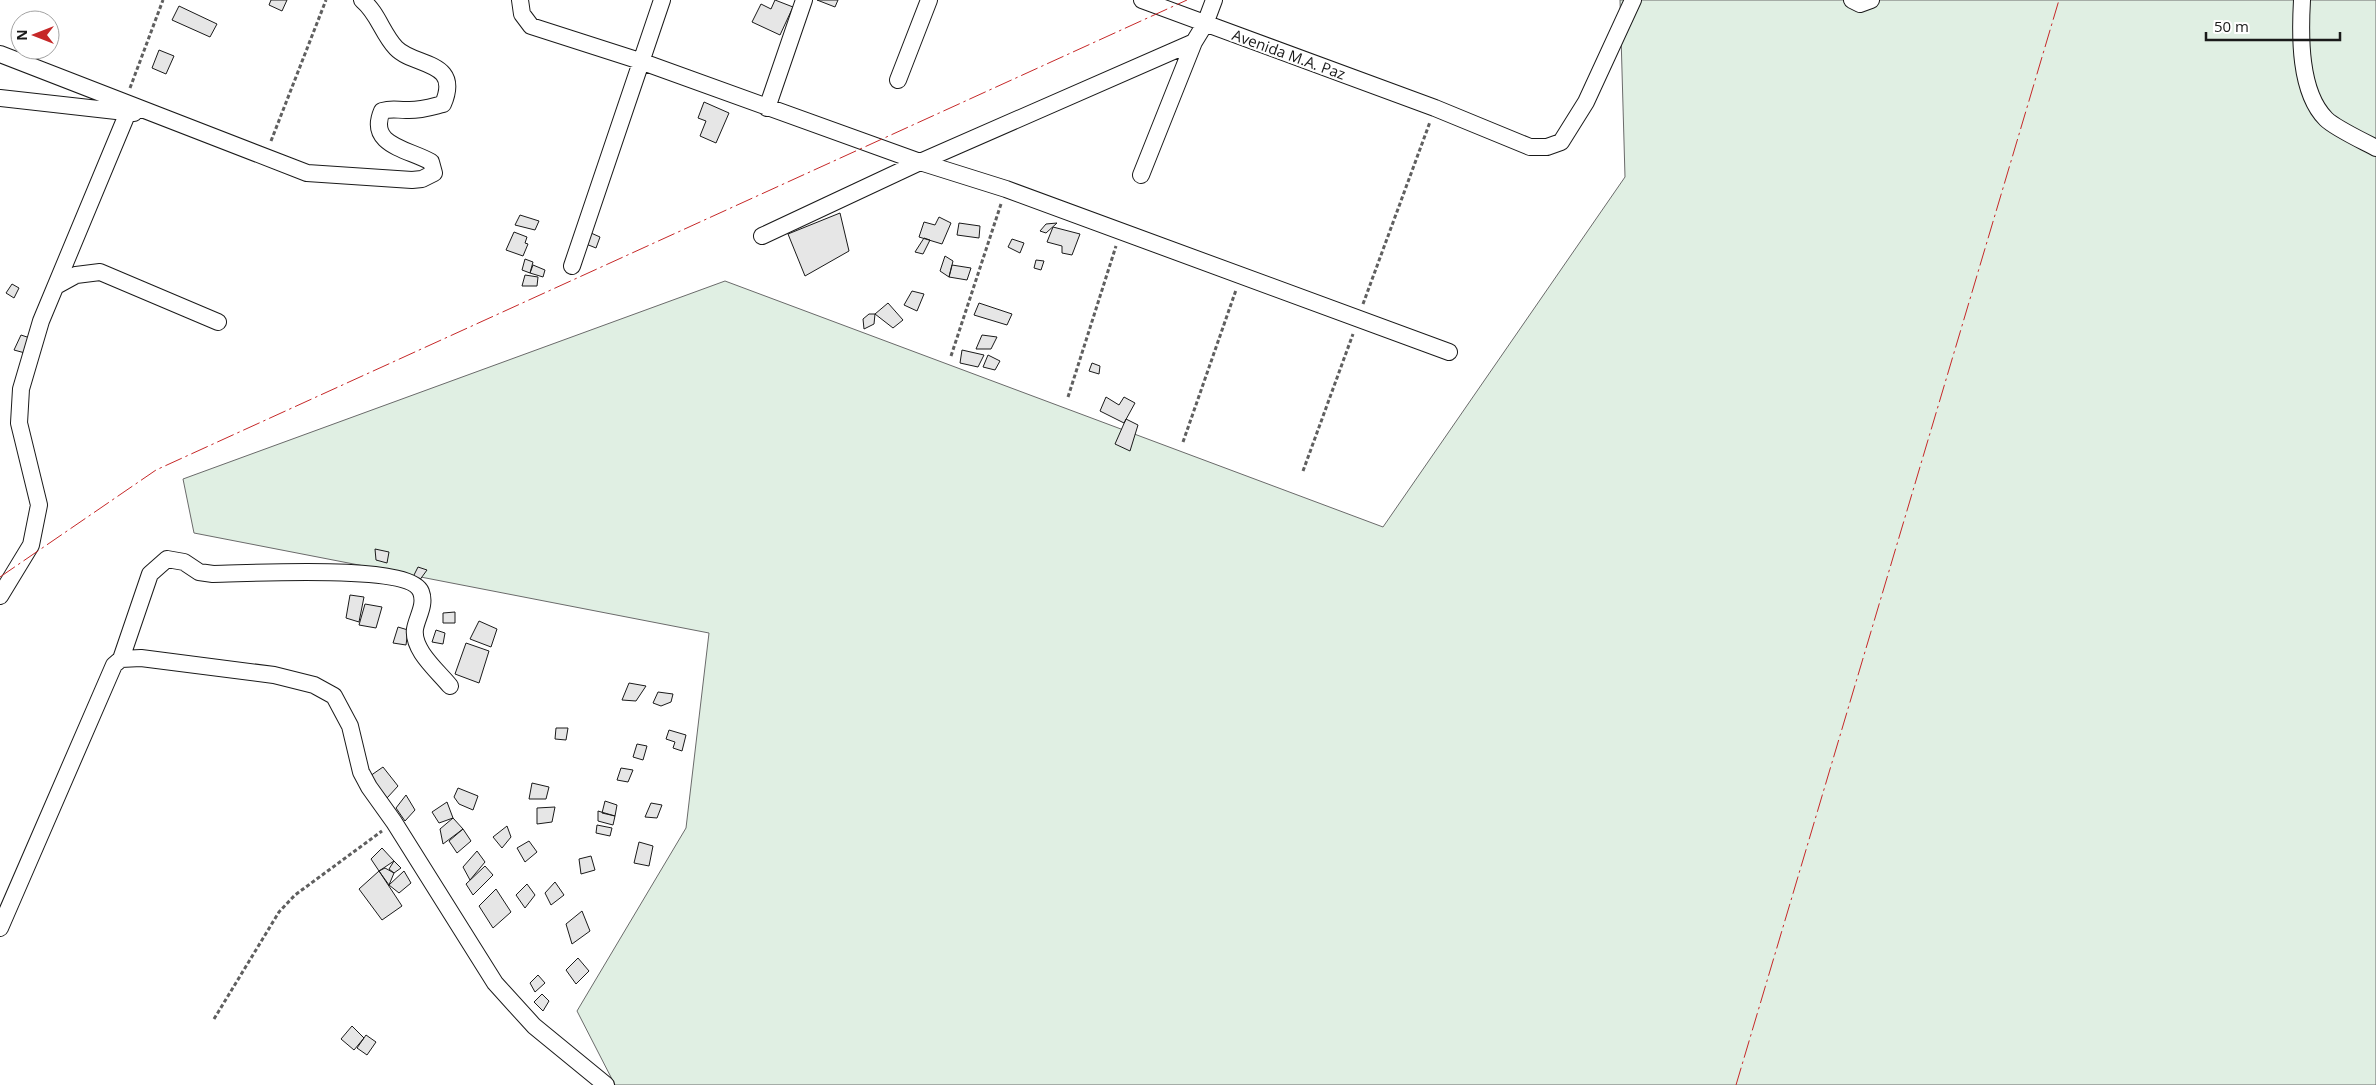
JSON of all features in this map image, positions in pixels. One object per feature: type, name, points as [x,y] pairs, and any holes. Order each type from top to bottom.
[{"type":"street","points":[[0,54],[126,107],[158,116],[307,173],[331,176],[365,175],[412,180],[422,179],[434,173],[431,162],[390,143],[380,134],[378,121],[382,111],[394,108],[420,110],[443,104],[448,92],[446,79],[437,67],[405,55],[396,48],[378,17],[362,0]]},
{"type":"street","points":[[520,0],[522,14],[531,26],[640,61],[920,162],[1006,189],[1449,352]]},
{"type":"street","points":[[572,266],[662,0]]},
{"type":"street","points":[[767,108],[804,0]]},
{"type":"street","points":[[898,80],[929,0]]},
{"type":"street","name":"Avenida M.A. Paz","points":[[1142,0],[1435,108],[1530,147],[1547,147],[1561,142],[1586,102],[1633,0]]},
{"type":"street","points":[[1141,175],[1194,42],[1205,24],[1214,0]]},
{"type":"street","points":[[1852,0],[1860,4],[1871,0]]},
{"type":"street","points":[[2302,0],[2302,49],[2309,92],[2326,119],[2376,148]]},
{"type":"street","points":[[762,236],[920,162],[1194,42]]},
{"type":"street","points":[[0,98],[126,107]]},
{"type":"street","points":[[0,596],[31,546],[39,505],[19,423],[21,389],[41,321],[126,107]]},
{"type":"street","points":[[56,286],[76,275],[100,272],[218,322]]},
{"type":"street","points":[[0,928],[114,665],[121,659],[150,574],[167,559],[184,562],[199,572],[213,574],[364,572],[409,581],[418,587],[423,601],[415,631],[416,643],[450,686]]},
{"type":"street","points":[[121,659],[142,658],[274,675],[314,685],[334,696],[350,726],[361,772],[369,787],[394,822],[495,983],[534,1026],[606,1085]]},
{"type":"path","points":[[126,107],[163,0]]},
{"type":"path","points":[[265,158],[326,0]]},
{"type":"path","points":[[1303,471],[1435,108]]},
{"type":"path","points":[[951,356],[1006,189]]},
{"type":"path","points":[[1068,397],[1121,232]]},
{"type":"path","points":[[1183,442],[1241,275]]},
{"type":"path","points":[[214,1019],[280,912],[295,895],[394,822]]},
{"type":"green space","points":[[1620,0],[2376,0],[2376,1085],[615,1085],[577,1011],[686,828],[709,633],[194,533],[183,479],[725,281],[1383,527],[1625,177]]},
{"type":"building","points":[[271,0],[287,0],[282,11],[269,5]]},
{"type":"building","points":[[775,0],[793,7],[780,35],[752,22],[761,4],[771,9]]},
{"type":"building","points":[[817,0],[838,0],[835,7]]},
{"type":"building","points":[[179,6],[217,24],[210,37],[172,20]]},
{"type":"building","points":[[159,50],[174,56],[166,74],[152,68]]},
{"type":"building","points":[[704,102],[729,113],[716,143],[700,136],[706,121],[698,118]]},
{"type":"building","points":[[840,213],[849,251],[805,276],[788,234]]},
{"type":"building","points":[[520,215],[539,221],[535,230],[515,225]]},
{"type":"building","points":[[939,217],[951,223],[942,244],[919,237],[924,222],[935,225]]},
{"type":"building","points":[[959,223],[980,226],[979,238],[957,235]]},
{"type":"building","points":[[1057,223],[1046,233],[1040,231],[1046,224]]},
{"type":"building","points":[[1053,227],[1080,234],[1072,255],[1062,253],[1062,246],[1047,242]]},
{"type":"building","points":[[514,232],[527,237],[525,243],[528,244],[523,256],[506,250]]},
{"type":"building","points":[[591,233],[600,237],[596,248],[586,244]]},
{"type":"building","points":[[924,238],[930,240],[923,254],[915,252]]},
{"type":"building","points":[[1012,239],[1024,243],[1020,253],[1008,247]]},
{"type":"building","points":[[945,256],[953,261],[949,277],[940,271]]},
{"type":"building","points":[[525,259],[533,262],[530,273],[522,270]]},
{"type":"building","points":[[1036,260],[1044,261],[1041,270],[1034,268]]},
{"type":"building","points":[[533,265],[545,270],[543,277],[530,273]]},
{"type":"building","points":[[952,265],[971,268],[967,280],[949,277]]},
{"type":"building","points":[[525,275],[538,277],[537,286],[522,286]]},
{"type":"building","points":[[12,284],[19,288],[14,298],[6,293]]},
{"type":"building","points":[[912,291],[924,294],[917,311],[904,305]]},
{"type":"building","points":[[888,303],[903,320],[893,328],[875,314]]},
{"type":"building","points":[[979,303],[1012,314],[1007,325],[974,315]]},
{"type":"building","points":[[869,314],[875,314],[874,324],[864,329],[863,319]]},
{"type":"building","points":[[21,335],[30,338],[25,353],[14,350]]},
{"type":"building","points":[[982,335],[997,337],[991,349],[976,349]]},
{"type":"building","points":[[962,350],[984,355],[978,367],[960,363]]},
{"type":"building","points":[[988,355],[1000,361],[995,370],[983,367]]},
{"type":"building","points":[[1092,363],[1100,366],[1099,374],[1089,371]]},
{"type":"building","points":[[1106,397],[1119,405],[1124,397],[1135,403],[1124,423],[1100,411]]},
{"type":"building","points":[[1126,419],[1138,425],[1130,451],[1115,444]]},
{"type":"building","points":[[375,549],[389,552],[387,563],[376,560]]},
{"type":"building","points":[[418,567],[427,570],[419,581],[413,577]]},
{"type":"building","points":[[350,595],[364,597],[359,622],[346,618]]},
{"type":"building","points":[[365,604],[382,607],[376,628],[359,625]]},
{"type":"building","points":[[455,612],[455,623],[443,623],[443,613]]},
{"type":"building","points":[[479,621],[497,629],[491,647],[470,639]]},
{"type":"building","points":[[398,627],[408,630],[406,645],[393,643]]},
{"type":"building","points":[[436,630],[445,633],[443,644],[432,642]]},
{"type":"building","points":[[466,643],[489,651],[479,683],[455,674]]},
{"type":"building","points":[[629,683],[646,686],[636,701],[622,700]]},
{"type":"building","points":[[658,692],[673,694],[671,702],[661,706],[653,703]]},
{"type":"building","points":[[556,728],[568,728],[566,740],[555,739]]},
{"type":"building","points":[[669,730],[686,735],[682,751],[673,748],[675,742],[666,739]]},
{"type":"building","points":[[637,744],[647,746],[643,760],[633,757]]},
{"type":"building","points":[[383,767],[398,786],[387,798],[370,776]]},
{"type":"building","points":[[621,768],[633,770],[628,782],[617,780]]},
{"type":"building","points":[[532,783],[549,787],[546,799],[529,799]]},
{"type":"building","points":[[458,788],[478,796],[473,810],[459,804],[454,797]]},
{"type":"building","points":[[406,795],[415,810],[405,821],[396,808]]},
{"type":"building","points":[[605,801],[617,805],[615,816],[602,813]]},
{"type":"building","points":[[447,802],[453,818],[439,823],[432,812]]},
{"type":"building","points":[[651,803],[662,805],[657,818],[645,817]]},
{"type":"building","points":[[555,807],[552,822],[537,824],[537,808]]},
{"type":"building","points":[[598,811],[615,816],[613,825],[598,821]]},
{"type":"building","points":[[453,818],[463,829],[443,844],[440,829]]},
{"type":"building","points":[[597,825],[612,828],[610,836],[596,833]]},
{"type":"building","points":[[507,826],[511,837],[502,848],[493,837]]},
{"type":"building","points":[[463,829],[471,841],[457,853],[449,841]]},
{"type":"building","points":[[529,841],[537,852],[525,862],[517,848]]},
{"type":"building","points":[[639,842],[653,846],[649,866],[634,863]]},
{"type":"building","points":[[382,848],[394,861],[379,871],[371,859]]},
{"type":"building","points":[[477,851],[485,862],[470,880],[463,867]]},
{"type":"building","points":[[591,856],[595,870],[581,874],[579,859]]},
{"type":"building","points":[[394,861],[401,868],[394,873],[389,869]]},
{"type":"building","points":[[485,866],[493,875],[473,895],[466,884]]},
{"type":"building","points":[[385,868],[394,873],[389,885],[379,871]]},
{"type":"building","points":[[379,871],[402,906],[382,920],[359,889]]},
{"type":"building","points":[[404,871],[411,883],[399,893],[389,885]]},
{"type":"building","points":[[555,882],[564,895],[551,905],[545,893]]},
{"type":"building","points":[[527,884],[535,895],[525,908],[516,895]]},
{"type":"building","points":[[496,889],[511,912],[493,928],[479,906]]},
{"type":"building","points":[[582,911],[590,931],[572,944],[566,924]]},
{"type":"building","points":[[578,958],[589,971],[576,984],[566,970]]},
{"type":"building","points":[[538,975],[545,983],[535,992],[530,983]]},
{"type":"building","points":[[542,994],[549,1001],[543,1011],[534,1002]]},
{"type":"building","points":[[352,1026],[364,1038],[354,1050],[341,1039]]},
{"type":"building","points":[[366,1035],[376,1042],[367,1055],[357,1048]]},
{"type":"power","points":[[0,577],[156,470],[1187,0]]},
{"type":"power","points":[[1736,1085],[2059,0]]}]
